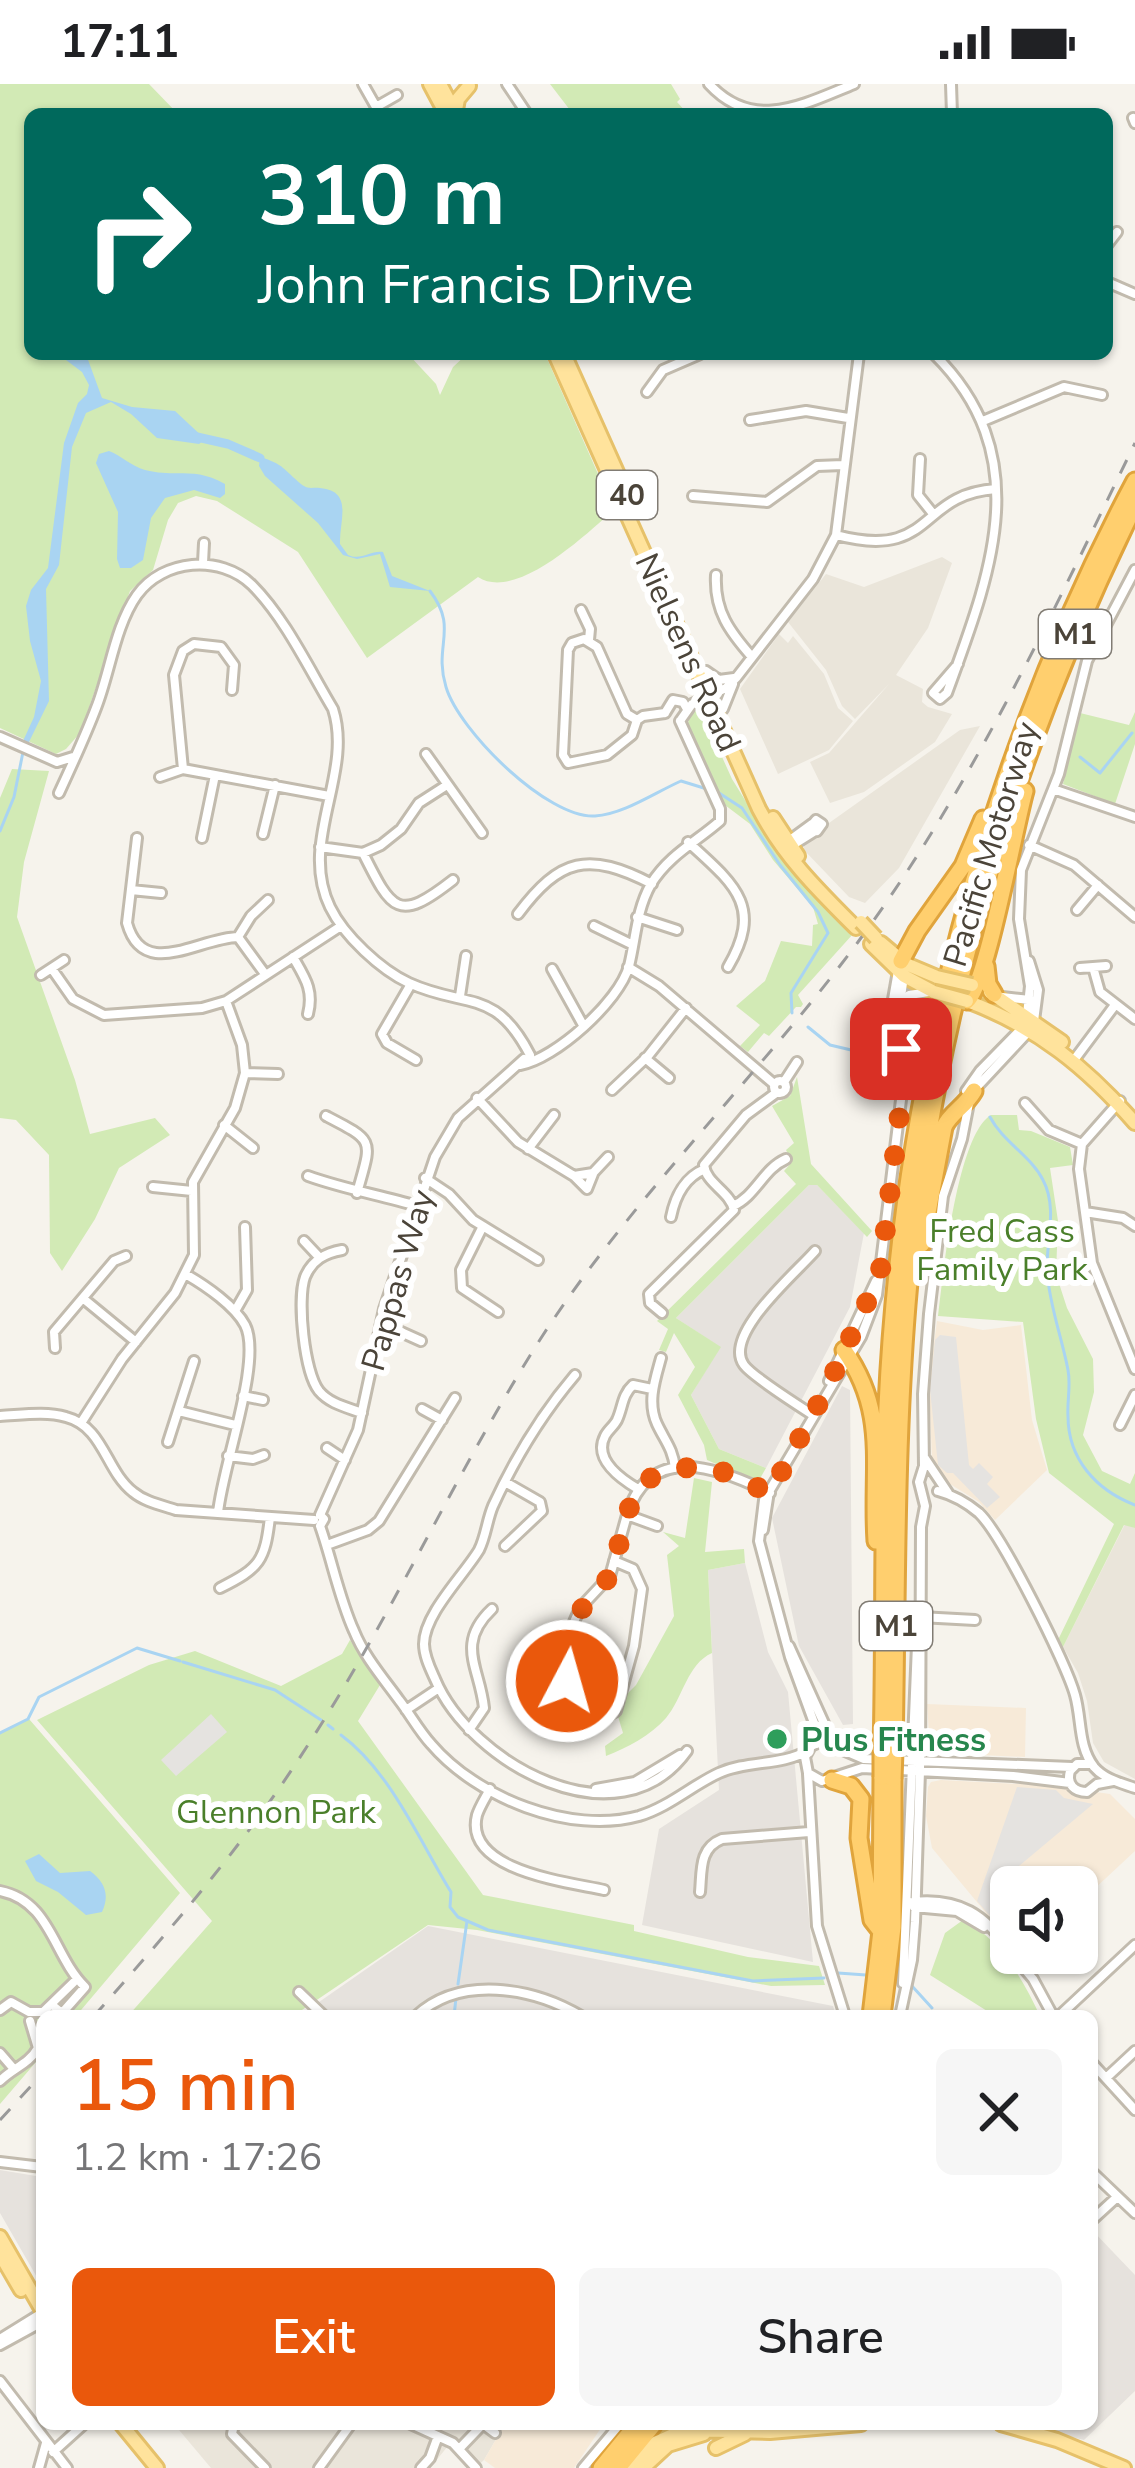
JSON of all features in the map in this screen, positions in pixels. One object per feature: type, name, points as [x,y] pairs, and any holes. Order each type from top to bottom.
[{"type":"highway","name":"Pacific Motorway","points":[[873,2010],[902,1765],[884,1558],[891,1359],[917,1131],[971,891],[1040,686],[1135,481]]},
{"type":"highway","name":"Pacific Motorway","points":[[884,2010],[902,1765],[901,1415],[911,1262],[930,1124],[958,988],[1023,767],[1083,614],[1135,506]]},
{"type":"highway","points":[[902,964],[963,866],[1032,694],[1040,686]]},
{"type":"highway","points":[[972,991],[986,957],[1029,776],[1023,767]]},
{"type":"highway","points":[[873,942],[897,948],[902,964]]},
{"type":"highway","points":[[986,957],[988,985],[997,995]]},
{"type":"highway","points":[[911,1262],[921,1249],[944,1127],[974,1090]]},
{"type":"highway","points":[[845,1358],[862,1378],[874,1409],[876,1552],[884,1558]]},
{"type":"highway","points":[[834,1778],[851,1786],[861,1798],[859,1838],[872,1920],[881,1931]]},
{"type":"highway","points":[[601,2468],[632,2430]]},
{"type":"highway","points":[[618,2468],[649,2430]]},
{"type":"main road","points":[[430,84],[451,93]]},
{"type":"main road","name":"Nielsens Road","points":[[558,360],[702,672]]},
{"type":"main road","name":"Nielsens Road","points":[[567,360],[733,751],[786,846],[873,942]]},
{"type":"main road","name":"Nielsens Road","points":[[711,694],[723,710],[786,846]]},
{"type":"main road","points":[[902,964],[972,991],[1074,1057],[1135,1119]]},
{"type":"main road","points":[[902,964],[934,992],[997,995],[1025,1026]]},
{"type":"main road","points":[[0,2236],[36,2295]]},
{"type":"main road","points":[[0,2254],[36,2309]]},
{"type":"main road","points":[[126,2430],[157,2468]]},
{"type":"main road","points":[[632,2468],[665,2436],[685,2430]]},
{"type":"main road","points":[[643,2468],[660,2449],[705,2430]]},
{"type":"main road","points":[[730,2430],[795,2430]]},
{"type":"main road","points":[[1022,2430],[1135,2464]]},
{"type":"main road","points":[[691,2438],[716,2450],[752,2432]]},
{"type":"main road","points":[[1057,2440],[1124,2468]]},
{"type":"street","points":[[709,84],[738,108]]},
{"type":"street","points":[[776,108],[854,84]]},
{"type":"street","points":[[381,108],[397,94]]},
{"type":"street","points":[[1113,237],[1118,232]]},
{"type":"street","points":[[647,392],[663,370],[686,360]]},
{"type":"street","points":[[723,710],[736,678],[818,572],[836,535],[858,360]]},
{"type":"street","points":[[940,360],[959,380],[983,422],[996,489],[994,550],[958,664]]},
{"type":"street","points":[[983,422],[1064,387],[1102,395]]},
{"type":"street","points":[[750,420],[806,411],[848,418]]},
{"type":"street","points":[[920,459],[918,495],[934,514]]},
{"type":"street","points":[[693,496],[767,502],[817,466],[843,465]]},
{"type":"street","points":[[836,535],[868,541],[901,539],[965,493],[996,489]]},
{"type":"street","points":[[203,563],[204,544]]},
{"type":"street","points":[[58,793],[137,595],[160,575],[179,567],[203,563],[234,572],[250,583],[333,709],[340,746],[320,847],[323,888],[341,926],[392,973],[411,984],[496,1010],[512,1027],[528,1058]]},
{"type":"street","points":[[1025,1026],[1030,1000],[1018,893],[1029,844],[1053,789],[1088,661],[1135,570]]},
{"type":"street","points":[[716,575],[720,613],[752,658]]},
{"type":"street","points":[[581,610],[590,629],[589,640]]},
{"type":"street","points":[[589,640],[572,643],[568,650],[564,760],[574,763],[607,755],[632,735],[637,720]]},
{"type":"street","points":[[589,640],[597,647],[627,714],[637,720],[665,712],[670,701],[705,706],[733,751]]},
{"type":"street","points":[[183,769],[174,675],[183,651],[194,644],[221,647],[234,665],[232,690]]},
{"type":"street","points":[[665,712],[671,721],[680,721],[699,689],[702,672],[719,680],[736,678]]},
{"type":"street","points":[[688,704],[736,678]]},
{"type":"street","name":"Pappas Way","points":[[318,1520],[362,1413],[380,1323],[425,1178],[458,1118],[514,1067],[558,1044],[606,1006],[628,968],[638,917],[652,884],[688,842],[721,819],[680,721]]},
{"type":"street","points":[[0,737],[57,762],[74,756]]},
{"type":"street","points":[[426,754],[482,833]]},
{"type":"street","points":[[160,777],[183,769],[329,796]]},
{"type":"street","points":[[202,838],[215,774]]},
{"type":"street","points":[[263,834],[274,785]]},
{"type":"street","points":[[320,847],[363,853],[392,838],[419,803],[447,785]]},
{"type":"street","points":[[1053,789],[1135,817]]},
{"type":"street","points":[[786,846],[813,827]]},
{"type":"street","points":[[137,838],[127,923],[141,948],[168,955],[215,937],[238,938]]},
{"type":"street","points":[[688,842],[741,897],[746,931],[728,967]]},
{"type":"street","points":[[1029,844],[1064,859],[1135,917]]},
{"type":"street","points":[[363,853],[381,889],[402,907],[424,903],[453,880]]},
{"type":"street","points":[[518,914],[541,884],[571,867],[625,870],[652,884]]},
{"type":"street","points":[[1078,910],[1098,885]]},
{"type":"street","points":[[131,890],[161,893]]},
{"type":"street","points":[[1124,907],[1134,897]]},
{"type":"street","points":[[238,938],[268,900]]},
{"type":"street","points":[[638,917],[677,930]]},
{"type":"street","points":[[52,969],[73,998],[104,1015],[159,1014],[226,1001],[341,926]]},
{"type":"street","points":[[594,926],[631,944]]},
{"type":"street","points":[[238,938],[266,975]]},
{"type":"street","points":[[873,942],[889,973],[904,1075]]},
{"type":"street","points":[[936,1767],[917,1748],[912,1702],[920,1631],[925,1506],[919,1482],[929,1314],[943,1196],[974,1090],[1025,1026],[1038,985],[1024,948]]},
{"type":"street","points":[[460,996],[466,956]]},
{"type":"street","points":[[293,957],[309,985],[308,1014]]},
{"type":"street","points":[[41,975],[64,960]]},
{"type":"street","points":[[892,1001],[902,964]]},
{"type":"street","points":[[902,964],[900,1004],[906,1032]]},
{"type":"street","points":[[1080,968],[1106,966]]},
{"type":"street","points":[[1093,967],[1099,990],[1135,1019]]},
{"type":"street","points":[[628,968],[686,1008],[778,1085]]},
{"type":"street","points":[[553,969],[584,1025]]},
{"type":"street","points":[[411,984],[382,1034],[386,1043],[416,1060]]},
{"type":"street","points":[[809,1802],[845,1762],[824,1730],[788,1645],[761,1527],[769,1495],[872,1315],[904,1075],[908,996],[934,992]]},
{"type":"street","points":[[997,995],[1030,1000]]},
{"type":"street","points":[[81,1423],[187,1275],[196,1234],[192,1191],[202,1162],[242,1094],[245,1073],[242,1045],[226,1001]]},
{"type":"street","points":[[1074,1057],[1115,1005]]},
{"type":"street","points":[[612,1090],[686,1008]]},
{"type":"street","points":[[957,1151],[960,1111],[972,1079],[1000,1053],[1012,1031],[1025,1026]]},
{"type":"street","points":[[645,1058],[669,1078]]},
{"type":"street","points":[[662,1313],[650,1304],[649,1294],[734,1210],[704,1165],[797,1062]]},
{"type":"street","points":[[245,1073],[278,1074]]},
{"type":"street","points":[[477,1098],[528,1149],[574,1176],[593,1172],[608,1157]]},
{"type":"street","points":[[1120,1101],[1082,1144],[1079,1169],[1096,1276],[1135,1369]]},
{"type":"street","points":[[1024,1103],[1049,1130],[1082,1144]]},
{"type":"street","points":[[528,1149],[554,1115]]},
{"type":"street","points":[[326,1116],[363,1136],[367,1143],[356,1193]]},
{"type":"street","points":[[224,1125],[253,1148]]},
{"type":"street","points":[[733,1206],[743,1202],[775,1164],[786,1160]]},
{"type":"street","points":[[671,1217],[675,1199],[695,1173],[705,1169]]},
{"type":"street","points":[[308,1176],[356,1193],[417,1206]]},
{"type":"street","points":[[425,1178],[483,1226],[538,1260]]},
{"type":"street","points":[[153,1187],[192,1191]]},
{"type":"street","points":[[1085,1212],[1123,1218],[1135,1226]]},
{"type":"street","points":[[483,1226],[461,1270],[462,1288],[498,1312]]},
{"type":"street","points":[[234,1312],[247,1290],[245,1227]]},
{"type":"street","points":[[304,1241],[319,1257]]},
{"type":"street","points":[[342,1250],[319,1257],[305,1277],[309,1372],[318,1390],[332,1402],[362,1413]]},
{"type":"street","points":[[813,1414],[746,1368],[739,1354],[754,1317],[815,1251]]},
{"type":"street","points":[[55,1348],[54,1332],[114,1261],[126,1256]]},
{"type":"street","points":[[187,1275],[234,1312],[249,1333],[243,1396],[218,1513]]},
{"type":"street","points":[[85,1300],[136,1342]]},
{"type":"street","points":[[380,1323],[422,1341]]},
{"type":"street","points":[[661,1358],[652,1408],[672,1447],[676,1468]]},
{"type":"street","points":[[826,1390],[845,1358]]},
{"type":"street","points":[[168,1442],[194,1361]]},
{"type":"street","points":[[575,1375],[542,1413],[478,1552],[457,1577],[426,1634],[426,1658],[439,1688],[469,1730],[538,1778],[570,1790],[625,1792],[651,1782],[684,1753]]},
{"type":"street","points":[[638,1490],[617,1476],[602,1444],[626,1391],[633,1385],[652,1389]]},
{"type":"street","points":[[1120,1425],[1135,1395]]},
{"type":"street","points":[[243,1396],[263,1400]]},
{"type":"street","points":[[327,1545],[379,1521],[455,1398]]},
{"type":"street","points":[[422,1409],[442,1420]]},
{"type":"street","points":[[179,1411],[235,1425]]},
{"type":"street","points":[[0,1416],[52,1414],[81,1423],[135,1494],[176,1510],[318,1520],[354,1631],[406,1710],[441,1754],[490,1789],[539,1813],[608,1822],[662,1808],[734,1768],[786,1760],[822,1741],[860,1758],[1070,1783],[1080,1792],[1117,1781]]},
{"type":"street","points":[[327,1448],[345,1460]]},
{"type":"street","points":[[227,1456],[253,1459],[264,1455]]},
{"type":"street","points":[[924,1457],[935,1472],[938,1489],[925,1506]]},
{"type":"street","points":[[614,1561],[634,1569],[642,1589],[619,1704],[611,1717],[596,1723],[574,1711],[567,1689],[571,1629],[580,1608],[610,1576],[614,1561],[627,1515],[638,1490],[652,1476],[676,1468],[723,1470],[769,1495]]},
{"type":"street","points":[[923,1474],[935,1472]]},
{"type":"street","points":[[505,1546],[542,1511],[540,1502],[506,1483]]},
{"type":"street","points":[[922,1490],[949,1494],[981,1515],[993,1530],[1066,1670],[1097,1784]]},
{"type":"street","points":[[627,1515],[657,1526]]},
{"type":"street","points":[[220,1588],[259,1564],[266,1550],[270,1516]]},
{"type":"street","points":[[469,1730],[484,1708],[472,1658],[473,1635],[492,1609]]},
{"type":"street","points":[[920,1617],[975,1620]]},
{"type":"street","points":[[803,1681],[815,1727],[807,1771],[816,1916],[843,2010]]},
{"type":"street","points":[[406,1710],[439,1688]]},
{"type":"street","points":[[1070,1783],[1082,1742]]},
{"type":"street","points":[[902,1765],[917,1748]]},
{"type":"street","points":[[786,1760],[817,1780],[862,1768],[902,1765],[917,1748]]},
{"type":"street","points":[[902,1765],[916,1787],[919,1823],[903,1999]]},
{"type":"street","points":[[902,1765],[916,1787]]},
{"type":"street","points":[[901,2010],[915,1922],[910,1832],[916,1787],[936,1767],[1075,1765],[1095,1768],[1135,1789]]},
{"type":"street","points":[[490,1789],[477,1816],[477,1829],[497,1859],[515,1870],[604,1890]]},
{"type":"street","points":[[910,1832],[919,1823]]},
{"type":"street","points":[[700,1892],[704,1853],[711,1843],[809,1832]]},
{"type":"street","points":[[916,1885],[932,1905]]},
{"type":"street","points":[[0,1892],[24,1901],[45,1922],[85,1988],[66,2010]]},
{"type":"street","points":[[913,1905],[974,1910],[990,1929]]},
{"type":"street","points":[[915,1922],[932,1905]]},
{"type":"street","points":[[1059,2010],[1135,1946]]},
{"type":"street","points":[[1029,1974],[1049,2010]]},
{"type":"street","points":[[426,2010],[451,1994],[494,1990],[549,2001],[568,2010]]},
{"type":"street","points":[[301,1995],[317,2010]]},
{"type":"street","points":[[0,2010],[9,2002],[36,2012]]},
{"type":"street","points":[[30,2021],[36,2041]]},
{"type":"street","points":[[0,2080],[28,2062],[36,2051]]},
{"type":"street","points":[[1106,2078],[1135,2051]]},
{"type":"street","points":[[0,2053],[13,2068]]},
{"type":"street","points":[[1098,2069],[1135,2110]]},
{"type":"street","points":[[0,2162],[36,2167]]},
{"type":"street","points":[[1098,2178],[1132,2211]]},
{"type":"street","points":[[1098,2214],[1117,2198]]},
{"type":"street","points":[[1098,2216],[1132,2211]]},
{"type":"street","points":[[0,2342],[36,2320]]},
{"type":"street","points":[[0,2386],[67,2468]]},
{"type":"street","points":[[39,2468],[49,2448],[75,2430]]},
{"type":"street","points":[[234,2430],[265,2468]]},
{"type":"street","points":[[319,2468],[347,2430]]},
{"type":"street","points":[[425,2430],[460,2449],[476,2468]]},
{"type":"street","points":[[460,2449],[477,2430]]},
{"type":"street","points":[[491,2430],[495,2433]]},
{"type":"street","points":[[584,2468],[614,2430]]},
{"type":"street","points":[[421,2468],[438,2436]]},
{"type":"shaded area","points":[[942,557],[952,563],[928,628],[896,675],[923,689],[922,702],[928,707],[952,714],[935,742],[864,792],[830,803],[810,762],[829,753],[889,684],[855,719],[842,706],[826,670],[788,622],[826,574],[864,587]]},
{"type":"shaded area","points":[[779,634],[788,643],[793,636],[824,674],[838,708],[853,721],[829,750],[778,774],[740,689]]},
{"type":"shaded area","points":[[980,726],[899,868],[865,903],[849,897],[804,845],[960,730]]},
{"type":"shaded area","points":[[809,1185],[817,1185],[864,1233],[850,1307],[766,1468],[719,1449],[691,1395],[720,1347],[676,1318]]},
{"type":"shaded area","points":[[937,1321],[983,1330],[1021,1325],[1032,1420],[1047,1470],[995,1520],[979,1502],[950,1484],[932,1461],[929,1381]]},
{"type":"shaded area","points":[[940,1335],[956,1337],[969,1465],[973,1469],[979,1463],[993,1477],[987,1484],[1000,1497],[987,1508],[953,1473],[938,1465],[930,1390],[935,1340]]},
{"type":"shaded area","points":[[842,1386],[850,1390],[853,1724],[843,1725],[799,1646],[772,1518]]},
{"type":"shaded area","points":[[1125,1524],[1135,1528],[1135,1779],[1104,1762],[1093,1743],[1087,1701],[1063,1647]]},
{"type":"shaded area","points":[[745,1563],[768,1652],[788,1692],[813,1962],[642,1925],[659,1829],[719,1790],[708,1570]]},
{"type":"shaded area","points":[[927,1704],[1026,1708],[1025,1757],[936,1753],[930,1748]]},
{"type":"shaded area","points":[[211,1714],[227,1732],[176,1776],[161,1760]]},
{"type":"shaded area","points":[[931,1782],[1060,1786],[1087,1798],[1096,1792],[1110,1794],[1135,1819],[1135,1851],[1098,1885],[1098,1866],[990,1866],[990,1918],[932,1848],[926,1816]]},
{"type":"shaded area","points":[[1017,1787],[1056,1790],[1064,1798],[1093,1804],[1019,1866],[990,1866],[990,1916],[977,1901]]},
{"type":"shaded area","points":[[428,1926],[833,2006],[834,2010],[308,2010]]},
{"type":"shaded area","points":[[0,2170],[36,2176],[36,2276],[0,2213]]},
{"type":"shaded area","points":[[1098,2236],[1135,2275],[1135,2391],[1098,2427]]},
{"type":"shaded area","points":[[179,2430],[502,2430],[475,2468],[448,2446],[430,2468],[211,2468]]},
{"type":"shaded area","points":[[502,2430],[600,2430],[574,2468],[495,2468],[484,2460]]},
{"type":"shaded area","points":[[1044,2430],[1094,2430],[1084,2440]]},
{"type":"green space","points":[[0,84],[149,84],[172,108],[24,108],[24,360],[414,360],[440,395],[461,360],[548,360],[614,510],[530,573],[494,582],[478,577],[367,658],[298,552],[217,501],[196,496],[178,503],[153,570],[130,591],[80,733],[56,754],[0,728]]},
{"type":"green space","points":[[550,84],[671,84],[682,108],[568,108]]},
{"type":"green space","points":[[700,708],[732,779],[779,855],[853,934],[798,995],[801,1007],[769,1036],[764,1033],[748,1052],[740,1046],[760,1025],[736,1006],[765,981],[781,941],[812,946],[813,925],[818,924],[813,907],[750,824],[721,802],[687,725],[693,709]]},
{"type":"green space","points":[[1135,712],[1135,744],[1115,804],[1063,784],[1080,713],[1129,725]]},
{"type":"green space","points":[[12,769],[49,771],[24,862],[17,917],[90,1134],[155,1118],[170,1135],[119,1168],[95,1219],[62,1271],[50,1253],[49,1155],[16,1120],[0,1118],[0,798]]},
{"type":"green space","points":[[797,1077],[811,1164],[872,1231],[867,1237],[817,1185],[809,1185],[676,1318],[721,1347],[691,1395],[719,1449],[766,1468],[758,1482],[707,1460],[678,1395],[695,1367],[674,1333],[666,1352],[659,1350],[668,1329],[657,1321],[796,1184],[784,1171],[792,1162],[786,1150],[794,1143],[772,1106],[790,1096]]},
{"type":"green space","name":"Fred Cass Family Park","points":[[991,1115],[1017,1115],[1019,1130],[1070,1147],[1073,1165],[1050,1168],[1058,1221],[1056,1274],[1093,1359],[1094,1392],[1083,1435],[1102,1471],[1130,1484],[1135,1473],[1135,1528],[1124,1525],[1063,1647],[1058,1640],[1114,1524],[1049,1473],[1036,1419],[1023,1322],[938,1316],[961,1177],[979,1128]]},
{"type":"green space","points":[[694,1478],[712,1482],[705,1552],[744,1549],[745,1563],[708,1570],[712,1653],[691,1673],[672,1710],[646,1735],[606,1756],[605,1746],[623,1733],[617,1713],[624,1697],[636,1685],[674,1616],[667,1555],[679,1546],[663,1532],[685,1538]]},
{"type":"green space","name":"Glennon Park","points":[[350,1640],[380,1685],[358,1721],[483,1895],[634,1925],[634,1931],[748,1957],[819,1966],[825,1985],[771,1986],[477,1930],[428,1925],[302,2010],[133,2010],[212,1921],[37,1720],[149,1665],[195,1651],[281,1686],[342,1654]]},
{"type":"green space","points":[[29,1719],[180,1893],[81,2010],[36,2010],[36,2062],[0,2104],[0,1733]]},
{"type":"green space","points":[[963,1920],[990,1939],[990,1974],[1017,1974],[1037,2010],[985,2010],[930,1975],[945,1933]]},
{"type":"water","points":[[66,360],[88,360],[102,398],[132,407],[175,411],[205,439],[199,444],[157,438],[111,402],[86,413],[72,447],[59,565],[46,589],[49,701],[28,744],[23,741],[34,717],[41,681],[26,606],[31,590],[48,568],[64,443],[89,385],[82,372]]},
{"type":"water","points":[[109,451],[145,470],[214,479],[225,484],[225,494],[220,498],[194,490],[165,498],[151,518],[143,560],[131,568],[120,568],[118,512],[96,463],[99,454]]},
{"type":"water","points":[[260,457],[279,465],[306,487],[337,495],[342,508],[340,544],[348,555],[383,552],[392,576],[430,591],[390,587],[380,554],[357,559],[343,555],[318,523],[265,476]]},
{"type":"water","points":[[39,1854],[60,1873],[90,1871],[95,1875],[106,1894],[102,1912],[86,1915],[36,1881],[25,1861]]},
{"type":"waterway","points":[[197,437],[260,458]]},
{"type":"waterway","points":[[430,591],[443,616],[443,672],[454,705],[486,748],[531,788],[576,813],[595,816],[628,807],[681,781],[707,789]]},
{"type":"waterway","points":[[1080,757],[1100,773],[1132,733]]},
{"type":"waterway","points":[[0,831],[14,797],[23,752]]},
{"type":"waterway","points":[[716,791],[742,808],[818,912],[828,933],[791,993],[792,1013]]},
{"type":"waterway","points":[[808,1027],[830,1045],[885,1058]]},
{"type":"waterway","points":[[990,1117],[1038,1171],[1047,1191],[1051,1213],[1048,1283],[1068,1370],[1073,1446],[1097,1482],[1135,1505]]},
{"type":"waterway","points":[[0,1733],[28,1719],[39,1697],[137,1648],[180,1661]]},
{"type":"waterway","points":[[183,1662],[275,1690],[321,1720]]},
{"type":"waterway","points":[[328,1725],[333,1729]]},
{"type":"waterway","points":[[341,1735],[374,1767],[402,1808],[451,1892],[450,1907],[458,1917],[488,1930],[753,1981],[824,1978]]},
{"type":"waterway","points":[[458,1984],[467,1921]]},
{"type":"waterway","points":[[838,1973],[866,1975]]},
{"type":"waterway","points":[[912,1986],[932,2008]]},
{"type":"waterway","points":[[455,2010],[456,1998]]},
{"type":"railway","points":[[99,2010],[232,1853],[306,1748],[368,1646],[482,1437],[579,1283],[820,992],[899,884],[1008,699],[1135,443]]},
{"type":"railway","points":[[0,2120],[36,2081]]},
{"type":"place","name":"Plus Fitness","points":[[777,1739]]},
{"type":"route","points":[[567,1681],[575,1617],[610,1576],[630,1506],[642,1485],[667,1470],[712,1467],[770,1493],[793,1454],[880,1274],[904,1078],[901,1049]]}]
